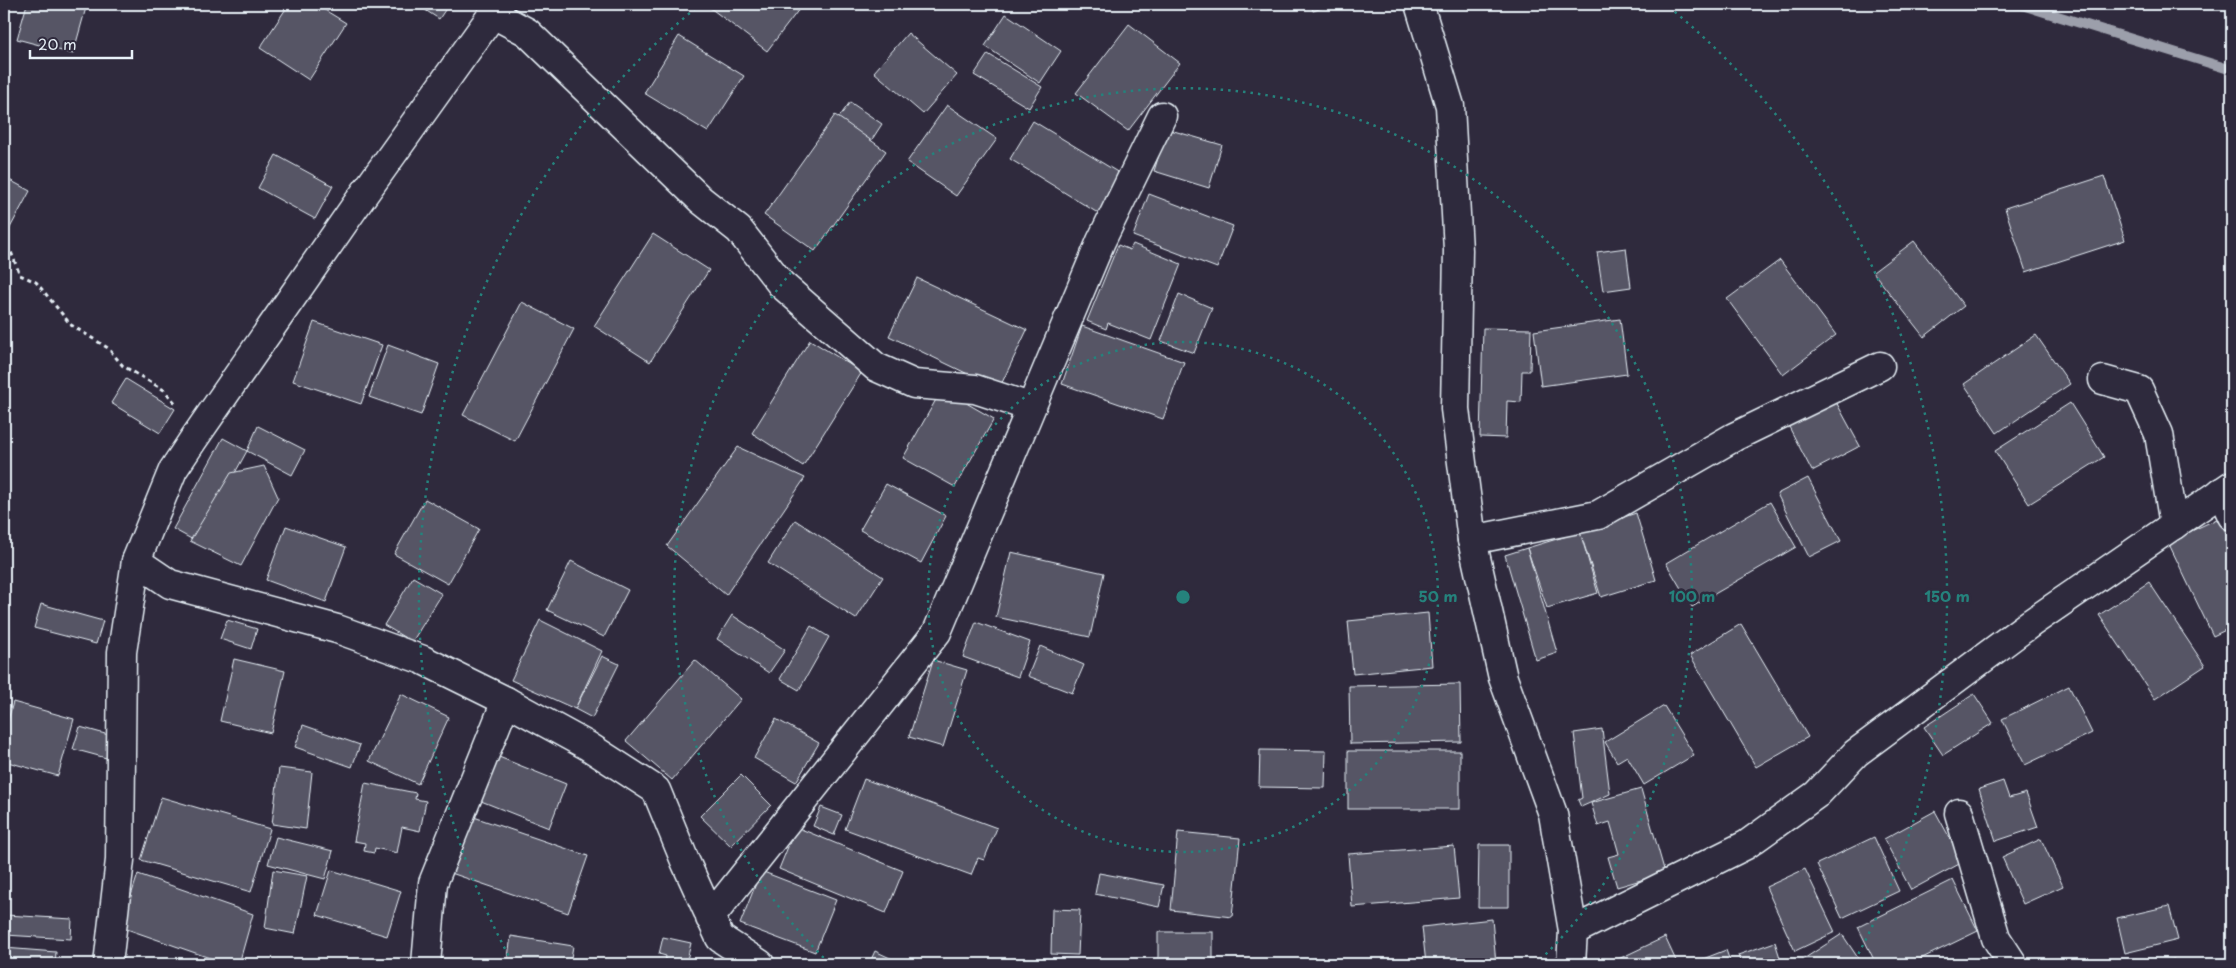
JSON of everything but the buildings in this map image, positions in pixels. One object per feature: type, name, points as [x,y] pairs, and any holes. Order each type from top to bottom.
[{"type":"street","points":[[1419,4],[1450,106],[1458,250],[1456,409],[1472,540],[1503,678],[1553,814],[1573,931],[1572,964]]},
{"type":"street","points":[[108,964],[120,860],[122,652],[136,560],[173,470],[343,223],[496,9],[526,32],[701,200],[739,230],[781,284],[876,367],[914,384],[974,390],[1030,407]]},
{"type":"street","points":[[710,918],[938,632],[1030,407],[1101,241],[1162,116]]},
{"type":"street","points":[[1472,540],[1598,515],[1734,437],[1880,366]]},
{"type":"street","points":[[2103,380],[2139,390],[2159,434],[2174,525]]},
{"type":"street","points":[[1573,931],[1746,845],[1817,794],[1856,753],[2031,623],[2174,525],[2228,498]]},
{"type":"street","points":[[136,560],[170,584],[337,629],[423,660],[506,701],[588,746],[656,790],[720,938],[760,964]]},
{"type":"street","points":[[426,964],[433,883],[506,701]]},
{"type":"street","points":[[1959,813],[1996,938],[2013,964]]},
{"type":"path","points":[[4,250],[10,252],[20,275],[36,282],[71,325],[108,348],[123,366],[164,390],[176,402],[193,440]]},
{"type":"waterway","points":[[1984,4],[2022,5],[2232,70]]}]
